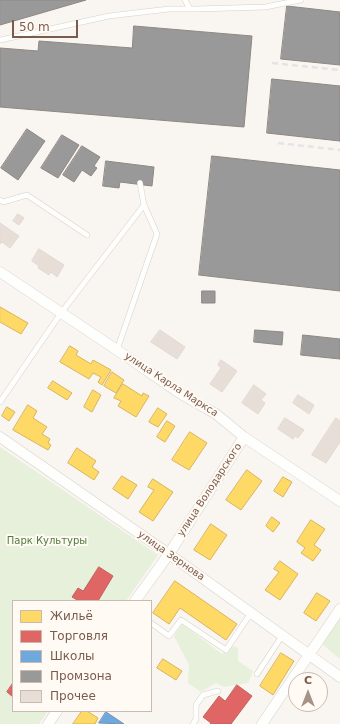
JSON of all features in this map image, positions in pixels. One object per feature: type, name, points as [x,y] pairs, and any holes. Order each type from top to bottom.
[{"type":"street","name":"улица Карла Маркса","points":[[0,272],[181,394],[216,414],[244,437],[340,502]]},
{"type":"street","name":"улица Зернова","points":[[0,437],[169,554],[340,677]]},
{"type":"street","name":"улица Володарского","points":[[136,600],[169,554],[244,437]]},
{"type":"street","points":[[262,724],[340,609]]},
{"type":"street","points":[[48,724],[56,712]]},
{"type":"lane","points":[[185,0],[190,9]]},
{"type":"lane","points":[[0,40],[109,16],[169,9],[265,7],[301,0]]},
{"type":"lane","points":[[117,350],[157,234],[144,204],[140,183]]},
{"type":"lane","points":[[0,200],[2,202],[27,195],[87,235]]},
{"type":"lane","points":[[0,402],[61,313],[144,204]]},
{"type":"lane","points":[[152,624],[169,636],[181,620],[226,650],[251,613]]},
{"type":"lane","points":[[257,674],[282,636]]},
{"type":"lane","points":[[193,724],[196,719],[196,705],[203,695],[218,691]]},
{"type":"green space","name":"Парк Культуры","points":[[0,447],[158,555],[127,600],[12,600],[12,712],[47,712],[39,724],[0,724]]},
{"type":"green space","points":[[340,614],[340,659],[322,644]]},
{"type":"green space","points":[[182,624],[222,654],[233,646],[238,648],[238,661],[253,671],[248,683],[224,687],[216,683],[201,692],[188,683],[189,665],[174,636]]},
{"type":"building: Жильё","points":[[0,307],[28,323],[21,334],[0,322]]},
{"type":"building: Жильё","points":[[70,346],[78,351],[76,355],[91,364],[93,360],[111,370],[102,385],[98,382],[101,377],[93,373],[89,379],[60,362]]},
{"type":"building: Жильё","points":[[112,372],[124,380],[116,393],[104,386]]},
{"type":"building: Жильё","points":[[53,381],[72,393],[67,400],[48,388]]},
{"type":"building: Жильё","points":[[123,384],[142,396],[143,393],[149,396],[136,417],[118,406],[121,401],[114,398]]},
{"type":"building: Жильё","points":[[93,390],[101,395],[92,412],[84,407]]},
{"type":"building: Жильё","points":[[28,405],[37,411],[33,418],[47,427],[42,434],[50,439],[48,443],[51,445],[48,450],[13,430]]},
{"type":"building: Жильё","points":[[7,407],[15,412],[9,421],[2,416]]},
{"type":"building: Жильё","points":[[158,408],[167,414],[158,427],[149,422]]},
{"type":"building: Жильё","points":[[167,421],[175,426],[165,442],[157,437]]},
{"type":"building: Жильё","points":[[190,432],[207,443],[189,470],[172,460]]},
{"type":"building: Жильё","points":[[77,448],[96,461],[92,467],[99,472],[94,480],[68,463]]},
{"type":"building: Жильё","points":[[247,470],[262,481],[241,510],[226,500]]},
{"type":"building: Жильё","points":[[122,476],[137,485],[128,499],[113,489]]},
{"type":"building: Жильё","points":[[283,477],[292,482],[283,497],[274,491]]},
{"type":"building: Жильё","points":[[153,479],[173,492],[153,521],[139,512],[154,490],[148,487]]},
{"type":"building: Жильё","points":[[272,517],[280,523],[273,532],[266,526]]},
{"type":"building: Жильё","points":[[311,520],[325,529],[314,545],[321,550],[313,561],[301,553],[305,548],[297,542]]},
{"type":"building: Жильё","points":[[211,524],[227,535],[210,560],[194,550]]},
{"type":"building: Жильё","points":[[280,561],[298,574],[280,600],[265,590],[279,572],[274,569]]},
{"type":"building: Жильё","points":[[175,581],[237,624],[226,640],[180,608],[169,624],[153,613]]},
{"type":"building: Жильё","points":[[317,593],[330,601],[316,621],[304,613]]},
{"type":"building: Жильё","points":[[281,653],[294,661],[273,695],[260,686]]},
{"type":"building: Жильё","points":[[163,659],[182,671],[176,680],[157,668]]},
{"type":"building: Жильё","points":[[81,712],[89,712],[98,718],[95,724],[73,724]]},
{"type":"building: Торговля","points":[[99,567],[113,576],[99,600],[77,600],[72,597],[78,588],[83,591]]},
{"type":"building: Торговля","points":[[12,684],[12,696],[7,692]]},
{"type":"building: Торговля","points":[[237,685],[252,696],[231,724],[210,724],[211,723],[203,717],[219,696],[225,701]]},
{"type":"building: Школы","points":[[106,712],[124,724],[99,723]]},
{"type":"building: Промзона","points":[[0,0],[86,0],[0,25]]},
{"type":"building: Промзона","points":[[287,6],[340,12],[340,65],[281,59]]},
{"type":"building: Промзона","points":[[134,26],[252,36],[244,127],[0,107],[0,48],[38,51],[39,41],[132,48]]},
{"type":"building: Промзона","points":[[272,79],[340,86],[340,141],[267,133]]},
{"type":"building: Промзона","points":[[27,129],[45,141],[18,180],[1,168]]},
{"type":"building: Промзона","points":[[62,135],[79,145],[58,178],[41,168]]},
{"type":"building: Промзона","points":[[82,146],[100,157],[94,166],[97,168],[91,176],[82,170],[74,182],[63,175]]},
{"type":"building: Промзона","points":[[212,156],[340,170],[340,291],[199,275]]},
{"type":"building: Промзона","points":[[106,161],[154,167],[152,186],[120,182],[119,188],[103,186]]},
{"type":"building: Промзона","points":[[202,291],[215,291],[215,303],[202,303]]},
{"type":"building: Промзона","points":[[255,330],[283,332],[282,345],[254,342]]},
{"type":"building: Промзона","points":[[303,335],[340,339],[340,359],[301,355]]},
{"type":"building: Прочее","points":[[18,214],[24,218],[19,225],[13,221]]},
{"type":"building: Прочее","points":[[0,223],[19,236],[10,248],[2,242],[0,244]]},
{"type":"building: Прочее","points":[[39,249],[64,265],[57,277],[51,272],[49,275],[38,268],[39,266],[32,261]]},
{"type":"building: Прочее","points":[[160,330],[185,347],[177,359],[151,342]]},
{"type":"building: Прочее","points":[[221,360],[237,371],[222,392],[210,384],[221,368],[218,365]]},
{"type":"building: Прочее","points":[[254,385],[266,394],[261,400],[265,403],[258,414],[242,403]]},
{"type":"building: Прочее","points":[[298,395],[314,405],[309,414],[293,403]]},
{"type":"building: Прочее","points":[[285,418],[304,430],[298,438],[295,436],[293,439],[278,429]]},
{"type":"building: Прочее","points":[[336,418],[340,421],[340,442],[326,463],[312,455]]},
{"type":"railway","points":[[272,63],[340,70]]},
{"type":"railway","points":[[278,143],[340,150]]}]
